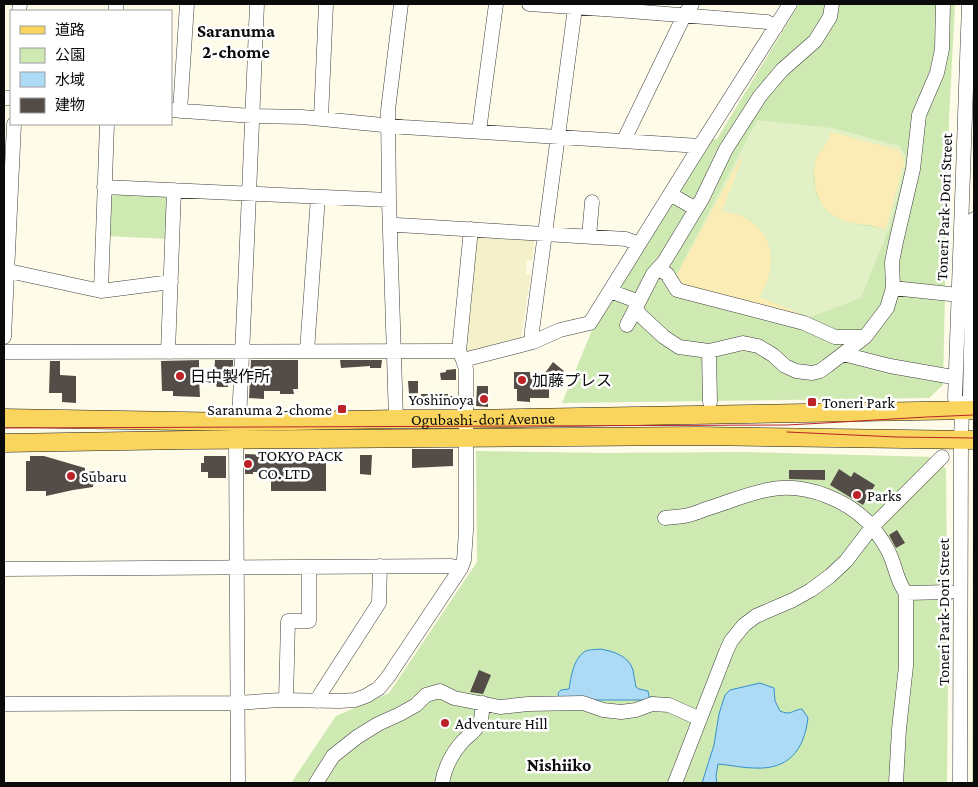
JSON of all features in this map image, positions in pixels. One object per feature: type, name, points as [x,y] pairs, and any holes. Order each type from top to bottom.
[{"type":"main road","name":"Ogubashi-dori Avenue","points":[[4,443],[237,431],[396,419],[968,410]]},
{"type":"main road","name":"Ogubashi-dori Avenue","points":[[4,418],[237,431],[466,438],[698,436],[968,440]]},
{"type":"street","points":[[187,4],[176,111],[321,118],[388,125],[700,146]]},
{"type":"street","points":[[238,783],[237,431],[257,4]]},
{"type":"street","points":[[321,118],[326,4]]},
{"type":"street","points":[[396,419],[388,110],[401,4]]},
{"type":"street","points":[[479,131],[496,4]]},
{"type":"street","points":[[530,4],[574,8],[617,7],[688,10],[768,22],[776,27]]},
{"type":"street","points":[[4,352],[394,351],[461,356],[533,342],[560,330],[590,323],[790,4]]},
{"type":"street","points":[[626,325],[653,274],[664,262],[702,199],[726,148],[760,96],[782,70],[815,40],[830,17],[832,4]]},
{"type":"street","points":[[610,291],[634,300],[640,314],[664,337],[679,347],[709,351],[743,343],[758,346],[773,355],[785,366],[796,371],[812,373],[820,371],[865,337],[887,308],[893,288],[892,262],[913,169],[920,115],[937,73],[942,49],[944,4]]},
{"type":"street","name":"Toneri Park-Dori Street","points":[[968,410],[955,398],[969,4]]},
{"type":"street","points":[[533,342],[532,331],[574,8]]},
{"type":"street","points":[[624,140],[688,10]]},
{"type":"street","points":[[746,87],[760,96]]},
{"type":"street","points":[[4,337],[5,270],[14,125]]},
{"type":"street","points":[[101,291],[107,125]]},
{"type":"street","points":[[104,187],[389,200]]},
{"type":"street","points":[[168,352],[174,190]]},
{"type":"street","points":[[670,194],[696,209]]},
{"type":"street","points":[[307,351],[318,197]]},
{"type":"street","points":[[589,237],[592,202]]},
{"type":"street","name":"Toneri Park-Dori Street","points":[[960,783],[974,219]]},
{"type":"street","points":[[390,224],[626,239],[639,244]]},
{"type":"street","points":[[4,704],[237,703],[286,700],[355,700],[379,688],[461,568],[464,560],[466,540],[466,369],[461,356],[471,229]]},
{"type":"street","points":[[658,269],[667,274],[677,290],[804,323],[836,337],[865,337]]},
{"type":"street","points":[[5,270],[101,291],[171,282]]},
{"type":"street","points":[[893,288],[950,294]]},
{"type":"street","points":[[709,351],[710,402]]},
{"type":"street","points":[[844,354],[890,366],[947,376]]},
{"type":"street","points":[[675,783],[731,641],[744,625],[756,616],[811,590],[830,576],[846,561],[872,527],[942,457]]},
{"type":"street","points":[[665,518],[684,516],[761,490],[784,488],[802,489],[836,500],[851,509],[872,527],[891,556],[900,586],[906,593],[906,666],[899,729],[896,783]]},
{"type":"street","points":[[4,569],[380,566],[450,566],[461,568]]},
{"type":"street","points":[[317,701],[379,603],[380,566]]},
{"type":"street","points":[[286,700],[288,621],[309,621],[309,567]]},
{"type":"street","points":[[906,593],[950,592]]},
{"type":"street","points":[[316,783],[333,756],[357,737],[416,705],[426,695],[440,691],[454,698],[500,707],[528,704],[583,703],[603,710],[621,712],[636,710],[652,704],[669,705],[700,719]]},
{"type":"street","points":[[442,783],[444,774],[455,751],[475,730],[481,719],[483,703]]},
{"type":"shaded area","points":[[475,232],[535,239],[532,260],[527,260],[526,274],[531,274],[521,338],[467,355],[462,348]]},
{"type":"green space","points":[[799,4],[955,4],[949,119],[943,385],[929,398],[562,403],[592,330],[713,139],[717,139]]},
{"type":"green space","points":[[757,120],[832,128],[900,146],[907,159],[890,226],[861,298],[797,322],[686,295],[676,275]],"holes":[[[831,132],[899,150],[905,160],[886,230],[843,220],[826,210],[820,201],[814,185],[814,165],[819,153],[828,142]],[[742,155],[722,211],[749,219],[763,233],[770,249],[771,265],[760,297],[806,316],[795,321],[687,293],[677,274]]]},
{"type":"green space","points":[[109,194],[168,197],[168,239],[107,236]]},
{"type":"green space","points":[[476,451],[602,453],[743,452],[935,457],[946,469],[947,783],[291,783],[336,716],[389,693],[477,562]]},
{"type":"green space","points":[[974,476],[974,783],[972,783],[973,478]]},
{"type":"sand","points":[[831,131],[899,150],[905,160],[886,230],[870,225],[849,223],[828,212],[821,204],[815,187],[814,167],[816,158]]},
{"type":"sand","points":[[743,153],[733,213],[752,222],[759,228],[769,244],[771,264],[768,280],[760,297],[807,316],[795,321],[687,294],[677,274]]},
{"type":"water","points":[[600,649],[615,653],[628,661],[633,670],[636,687],[648,691],[649,697],[669,700],[559,700],[558,693],[561,690],[569,689],[573,669],[580,655],[587,650]]},
{"type":"water","points":[[760,683],[774,688],[775,701],[780,711],[789,713],[802,709],[808,718],[803,740],[793,756],[777,766],[750,768],[718,764],[717,783],[702,783],[714,745],[719,714],[725,695],[730,690]]},
{"type":"building","name":"日中製作所","points":[[199,360],[199,377],[214,376],[215,360],[233,360],[233,369],[229,369],[228,387],[217,387],[199,379],[200,397],[173,396],[173,391],[162,391],[161,361]]},
{"type":"building","points":[[251,360],[298,360],[298,389],[293,389],[294,394],[280,394],[280,391],[264,391],[264,399],[249,398]]},
{"type":"building","points":[[340,360],[382,360],[381,368],[370,368],[370,366],[341,368]]},
{"type":"building","points":[[50,361],[60,361],[60,375],[76,376],[76,403],[62,402],[62,393],[49,393]]},
{"type":"building","points":[[553,362],[564,371],[556,382],[549,376],[549,398],[530,398],[530,402],[517,401],[517,389],[514,389],[514,372],[530,372],[530,375],[547,375],[545,373]]},
{"type":"building","points":[[456,369],[456,380],[441,380],[440,373]]},
{"type":"building","points":[[408,381],[418,381],[418,393],[409,394]]},
{"type":"building","points":[[477,386],[488,386],[488,407],[476,406]]},
{"type":"building","points":[[421,394],[448,394],[448,396],[455,396],[455,407],[421,407]]},
{"type":"building","points":[[412,449],[453,449],[453,466],[412,468]]},
{"type":"building","points":[[245,454],[268,455],[268,462],[326,462],[326,491],[271,491],[271,472],[245,474]]},
{"type":"building","points":[[360,455],[372,455],[371,475],[360,474]]},
{"type":"building","points":[[30,456],[44,456],[85,468],[85,472],[95,471],[93,487],[46,496],[46,491],[26,491],[26,461],[30,461]]},
{"type":"building","points":[[204,456],[226,456],[226,478],[208,478],[208,472],[201,472],[201,463],[204,463]]},
{"type":"building","name":"Parks","points":[[839,469],[851,477],[854,472],[875,485],[863,505],[830,485]]},
{"type":"building","points":[[789,470],[825,470],[825,480],[789,479]]},
{"type":"building","points":[[897,530],[905,543],[896,548],[889,535]]},
{"type":"building","points":[[479,670],[491,675],[483,694],[470,692]]},
{"type":"tram line","points":[[4,428],[787,425],[974,415]]},
{"type":"tram line","points":[[787,432],[896,437],[974,438]]},
{"type":"place","name":"日中製作所","points":[[180,376]]},
{"type":"place","name":"加藤プレス","points":[[522,380]]},
{"type":"place","name":"Yoshinoya","points":[[484,399]]},
{"type":"place","name":"Toneri Park","points":[[812,402]]},
{"type":"place","name":"Saranuma 2-chome","points":[[342,409]]},
{"type":"place","name":"TOKYO PACK CO. LTD","points":[[248,464]]},
{"type":"place","name":"Subaru","points":[[71,476]]},
{"type":"place","name":"Parks","points":[[857,495]]},
{"type":"place","name":"Adventure Hill","points":[[445,723]]},
{"type":"district","name":"Saranuma 2-chome","points":[[236,41]]},
{"type":"district","name":"Nishiiko","points":[[559,765]]}]
